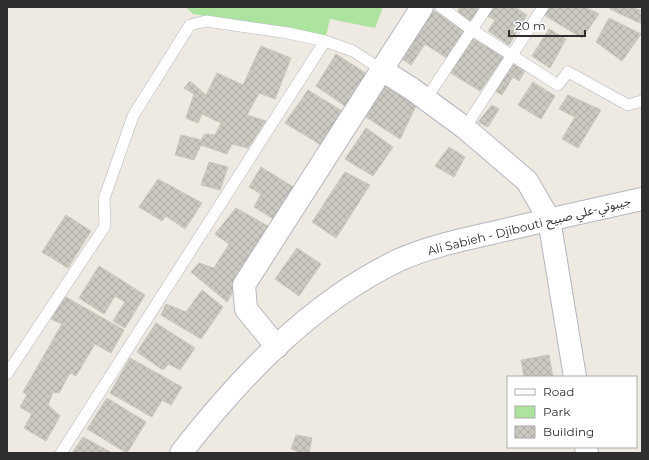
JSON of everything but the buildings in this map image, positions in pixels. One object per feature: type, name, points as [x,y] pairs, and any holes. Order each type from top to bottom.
[{"type":"street","points":[[277,347],[246,309],[244,285],[422,7]]},
{"type":"street","points":[[382,70],[426,99],[465,128],[527,181],[549,219],[575,376]]},
{"type":"street","name":"Ali Sabieh - Djibouti جيبوتي-علي صبيح","points":[[181,453],[245,379],[277,347],[331,301],[365,278],[400,260],[438,246],[549,219],[642,199]]},
{"type":"lane","points":[[441,7],[472,30],[558,85],[568,72],[628,105],[642,101]]},
{"type":"lane","points":[[426,99],[487,7]]},
{"type":"lane","points":[[465,128],[543,7]]},
{"type":"lane","points":[[7,374],[105,226],[104,199],[133,116],[190,25],[206,21],[288,33],[325,41],[353,51],[382,70]]},
{"type":"lane","points":[[61,453],[325,41]]},
{"type":"green space","points":[[186,7],[383,7],[375,28],[330,19],[326,36],[193,14]]}]
